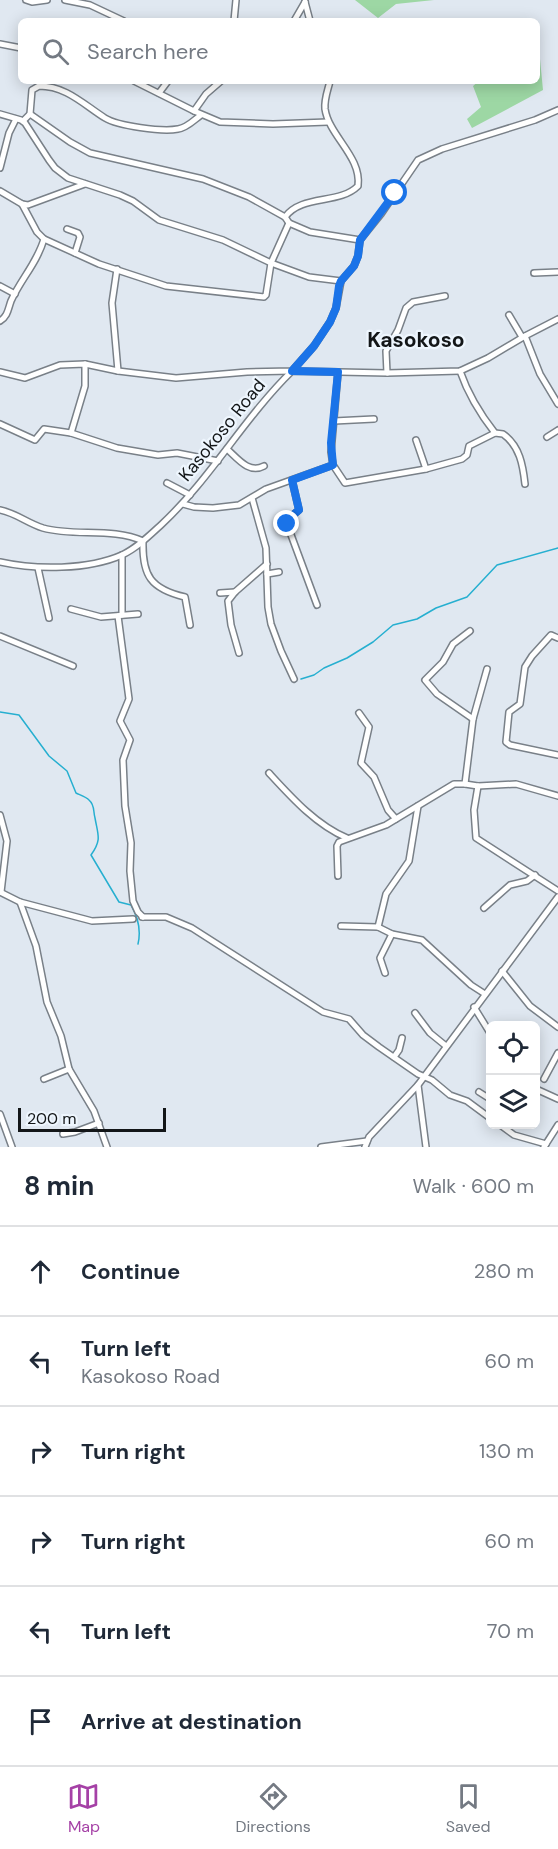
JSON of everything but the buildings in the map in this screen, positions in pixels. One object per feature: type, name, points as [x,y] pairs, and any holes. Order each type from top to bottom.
[{"type":"street","points":[[26,0],[32,2],[47,0]]},
{"type":"street","points":[[65,0],[90,5],[118,18]]},
{"type":"street","points":[[234,18],[236,0]]},
{"type":"street","points":[[296,18],[305,1]]},
{"type":"street","points":[[305,1],[309,18]]},
{"type":"street","points":[[0,44],[18,47]]},
{"type":"street","points":[[140,84],[201,115],[220,122],[302,124],[328,122]]},
{"type":"street","points":[[159,93],[166,84]]},
{"type":"street","points":[[194,111],[206,94],[218,84]]},
{"type":"street","points":[[285,216],[299,206],[351,192],[358,186],[357,171],[328,122],[325,99],[329,84]]},
{"type":"street","points":[[23,121],[30,114],[32,90],[39,86],[70,94],[103,117],[117,123],[176,130],[187,126],[201,115]]},
{"type":"street","points":[[0,114],[23,121],[55,168],[68,178],[128,199],[159,220],[223,240],[271,263],[309,277],[341,281],[354,266],[360,240],[418,160],[442,148],[535,120],[558,110]]},
{"type":"street","points":[[30,114],[90,153],[213,182],[249,197],[285,216],[289,223],[316,234],[360,240]]},
{"type":"street","points":[[0,168],[9,133],[16,119]]},
{"type":"street","points":[[22,204],[33,204],[85,184]]},
{"type":"street","points":[[0,190],[22,204],[37,232],[44,239],[75,253],[166,286],[264,297],[271,263],[289,223]]},
{"type":"street","points":[[68,229],[78,233],[80,237],[75,253]]},
{"type":"street","points":[[0,321],[7,316],[15,294],[35,262],[44,239]]},
{"type":"street","points":[[117,269],[112,303],[118,371]]},
{"type":"street","points":[[534,273],[558,272]]},
{"type":"street","name":"Kasokoso Road","points":[[0,562],[38,568],[58,568],[97,562],[122,555],[143,541],[183,504],[264,399],[314,346],[330,322],[336,308],[341,281]]},
{"type":"street","points":[[0,286],[15,294]]},
{"type":"street","points":[[387,373],[386,351],[398,330],[405,308],[413,302],[445,296]]},
{"type":"street","points":[[509,315],[524,337],[540,374],[558,404]]},
{"type":"street","points":[[0,372],[25,378],[60,365],[85,364],[118,371],[176,378],[247,372],[460,371],[558,319]]},
{"type":"street","points":[[71,434],[83,394],[85,364]]},
{"type":"street","points":[[460,371],[477,408],[495,433]]},
{"type":"street","points":[[338,372],[331,452],[333,465],[340,478],[346,483],[426,469],[464,458],[469,446],[495,433],[503,434],[514,445],[523,466],[525,484]]},
{"type":"street","points":[[334,421],[374,419]]},
{"type":"street","points":[[0,424],[35,440],[44,429],[137,452],[162,455],[177,453],[218,461]]},
{"type":"street","points":[[547,437],[558,430]]},
{"type":"street","points":[[416,440],[426,469]]},
{"type":"street","points":[[227,449],[252,469],[264,466]]},
{"type":"street","points":[[183,504],[194,507],[239,505],[266,489],[333,465]]},
{"type":"street","points":[[292,480],[299,510],[287,520],[287,524],[317,605]]},
{"type":"street","points":[[167,483],[190,495]]},
{"type":"street","points":[[252,498],[266,548],[268,607],[271,624],[294,679]]},
{"type":"street","points":[[0,510],[12,512],[42,528],[82,534],[119,534],[143,541],[144,567],[162,590],[185,597],[190,625]]},
{"type":"street","points":[[122,555],[120,616],[129,699],[120,723],[130,740],[122,763],[131,849],[130,879],[133,901],[138,912],[142,917],[166,917],[181,922],[224,947],[323,1012],[349,1019],[363,1035],[394,1057],[450,1095],[467,1101],[486,1115]]},
{"type":"street","points":[[239,653],[228,601],[267,564]]},
{"type":"street","points":[[38,568],[50,618]]},
{"type":"street","points":[[267,574],[279,572]]},
{"type":"street","points":[[220,593],[235,592]]},
{"type":"street","points":[[71,609],[101,617],[138,614]]},
{"type":"street","points":[[470,631],[453,644],[443,662],[425,680],[437,694],[473,718]]},
{"type":"street","points":[[558,638],[551,635],[528,662],[520,704],[509,711],[506,742],[510,745],[558,755]]},
{"type":"street","points":[[0,636],[73,666]]},
{"type":"street","points":[[465,783],[473,718],[487,669]]},
{"type":"street","points":[[359,713],[369,727],[361,763],[374,777],[388,810],[396,819]]},
{"type":"street","points":[[269,773],[289,795],[320,821],[347,838]]},
{"type":"street","points":[[338,876],[338,844],[347,838],[373,831],[448,787],[465,783],[478,786],[516,784],[558,796]]},
{"type":"street","points":[[478,786],[474,810],[476,838],[558,891]]},
{"type":"street","points":[[378,927],[386,894],[410,861],[418,806]]},
{"type":"street","points":[[0,815],[7,841],[1,892],[20,902],[92,921],[133,919]]},
{"type":"street","points":[[484,908],[510,885],[527,881],[535,875]]},
{"type":"street","points":[[321,1147],[366,1144],[418,1085],[558,897]]},
{"type":"street","points":[[20,902],[36,946],[47,1002],[61,1036],[69,1069],[86,1096],[107,1147]]},
{"type":"street","points":[[340,926],[378,927],[392,934],[422,940],[471,985],[485,994]]},
{"type":"street","points":[[385,973],[380,958],[392,934]]},
{"type":"street","points":[[502,971],[530,1006],[558,1027]]},
{"type":"street","points":[[474,1007],[486,1027]]},
{"type":"street","points":[[415,1013],[430,1033],[446,1046]]},
{"type":"street","points":[[394,1057],[399,1050],[402,1038]]},
{"type":"street","points":[[544,1080],[558,1053]]},
{"type":"street","points":[[44,1079],[69,1069]]},
{"type":"street","points":[[418,1085],[426,1147]]},
{"type":"street","points":[[540,1091],[558,1099]]},
{"type":"street","points":[[479,1092],[486,1096]]},
{"type":"street","points":[[0,1114],[12,1147]]},
{"type":"street","points":[[63,1134],[99,1123]]},
{"type":"street","points":[[505,1129],[516,1136],[545,1146],[558,1125]]},
{"type":"green space","points":[[355,0],[434,0],[396,4],[378,18]]},
{"type":"green space","points":[[540,59],[543,90],[472,128],[467,119],[481,107],[473,86],[475,84],[540,84]]},
{"type":"waterway","points":[[301,679],[347,658],[373,642],[393,625],[417,619],[436,608],[467,597],[497,565],[558,548]]},
{"type":"waterway","points":[[0,712],[19,715],[49,756],[67,771],[76,793],[88,799],[92,804],[98,837],[97,845],[91,855],[119,902],[131,905],[139,929],[138,944]]},
{"type":"district","name":"Kasokoso","points":[[416,340]]},
{"type":"route","points":[[287,524],[287,520],[299,510],[292,480],[333,465],[331,443],[338,372],[292,371],[314,346],[330,322],[336,308],[339,286],[354,266],[360,240],[395,193]]}]
